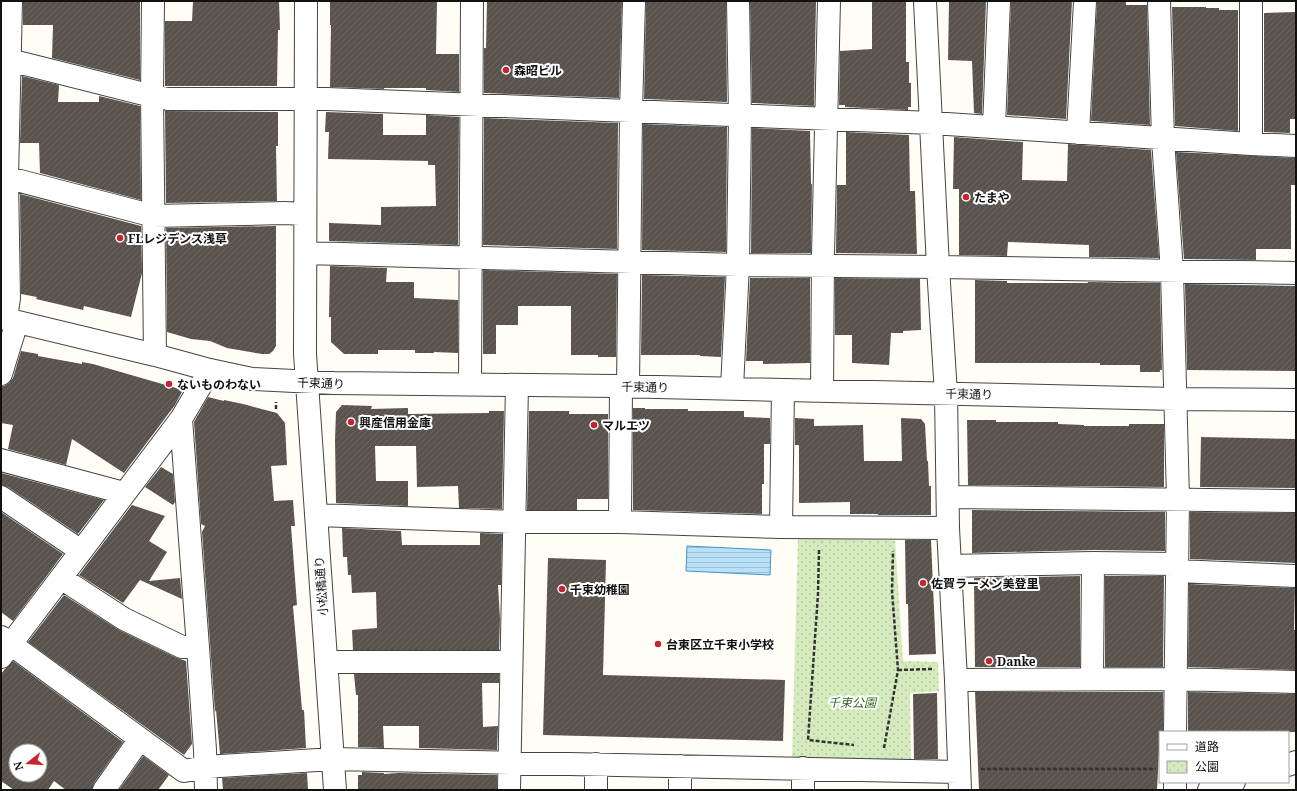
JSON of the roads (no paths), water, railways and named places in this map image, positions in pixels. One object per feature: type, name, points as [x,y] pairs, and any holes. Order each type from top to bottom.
[{"type":"street","points":[[1,374],[8,319],[9,298],[4,177],[6,60],[11,1]]},
{"type":"street","points":[[153,1],[152,96],[155,355]]},
{"type":"street","name":"小松橋通り","points":[[306,1],[305,354],[335,790]]},
{"type":"street","points":[[470,384],[472,1]]},
{"type":"street","points":[[620,522],[629,262],[634,1]]},
{"type":"street","points":[[732,388],[738,265],[740,116],[738,1]]},
{"type":"street","points":[[822,391],[823,266],[830,1]]},
{"type":"street","points":[[210,370],[181,419],[61,578],[4,646],[184,771],[205,767],[333,759],[803,768],[960,781],[948,674],[950,566],[946,394],[938,267],[925,1]]},
{"type":"street","points":[[994,127],[999,1]]},
{"type":"street","points":[[1078,133],[1085,1]]},
{"type":"street","points":[[1159,1],[1163,138],[1172,272],[1178,499],[1175,731]]},
{"type":"street","points":[[1251,1],[1251,144]]},
{"type":"street","points":[[6,60],[168,99],[306,99],[932,123],[1296,146]]},
{"type":"street","points":[[4,177],[154,216],[284,213],[305,214]]},
{"type":"street","points":[[306,252],[738,265],[1296,273]]},
{"type":"street","name":"千束通り","points":[[8,319],[210,370],[252,379],[307,383],[732,388],[1175,399],[1296,400]]},
{"type":"street","points":[[509,790],[517,385]]},
{"type":"street","points":[[781,527],[783,390]]},
{"type":"street","points":[[181,419],[205,750],[206,790]]},
{"type":"street","points":[[1,460],[124,493]]},
{"type":"street","points":[[1,497],[81,551]]},
{"type":"street","points":[[948,497],[1296,500]]},
{"type":"street","points":[[317,516],[514,522],[620,522],[781,527],[948,528]]},
{"type":"street","points":[[950,566],[1093,563],[1296,576]]},
{"type":"street","points":[[1092,679],[1093,563]]},
{"type":"street","points":[[61,578],[124,619],[182,647],[198,647]]},
{"type":"street","points":[[326,662],[511,662]]},
{"type":"street","points":[[948,674],[1092,679],[1176,679],[1296,682]]},
{"type":"street","points":[[104,790],[140,739]]},
{"type":"street","points":[[596,764],[596,790]]},
{"type":"street","points":[[680,766],[680,790]]},
{"type":"street","points":[[803,768],[803,790]]},
{"type":"street","points":[[1209,790],[1231,783]]},
{"type":"water","points":[[687,546],[771,550],[770,575],[686,571]]},
{"type":"place","name":"森昭ビル","points":[[506,70]]},
{"type":"place","name":"たまや","points":[[966,197]]},
{"type":"place","name":"FLレジデンス浅草","points":[[120,238]]},
{"type":"place","name":"ないものわない","points":[[169,384]]},
{"type":"place","name":"興産信用金庫","points":[[351,422]]},
{"type":"place","name":"マルエツ","points":[[594,425]]},
{"type":"place","name":"佐賀ラーメン美登里","points":[[923,583]]},
{"type":"place","name":"千束幼稚園","points":[[562,589]]},
{"type":"place","name":"台東区立千束小学校","points":[[658,644]]},
{"type":"place","name":"Danke","points":[[989,661]]},
{"type":"park label","name":"千束公園","points":[[852,702]]}]
